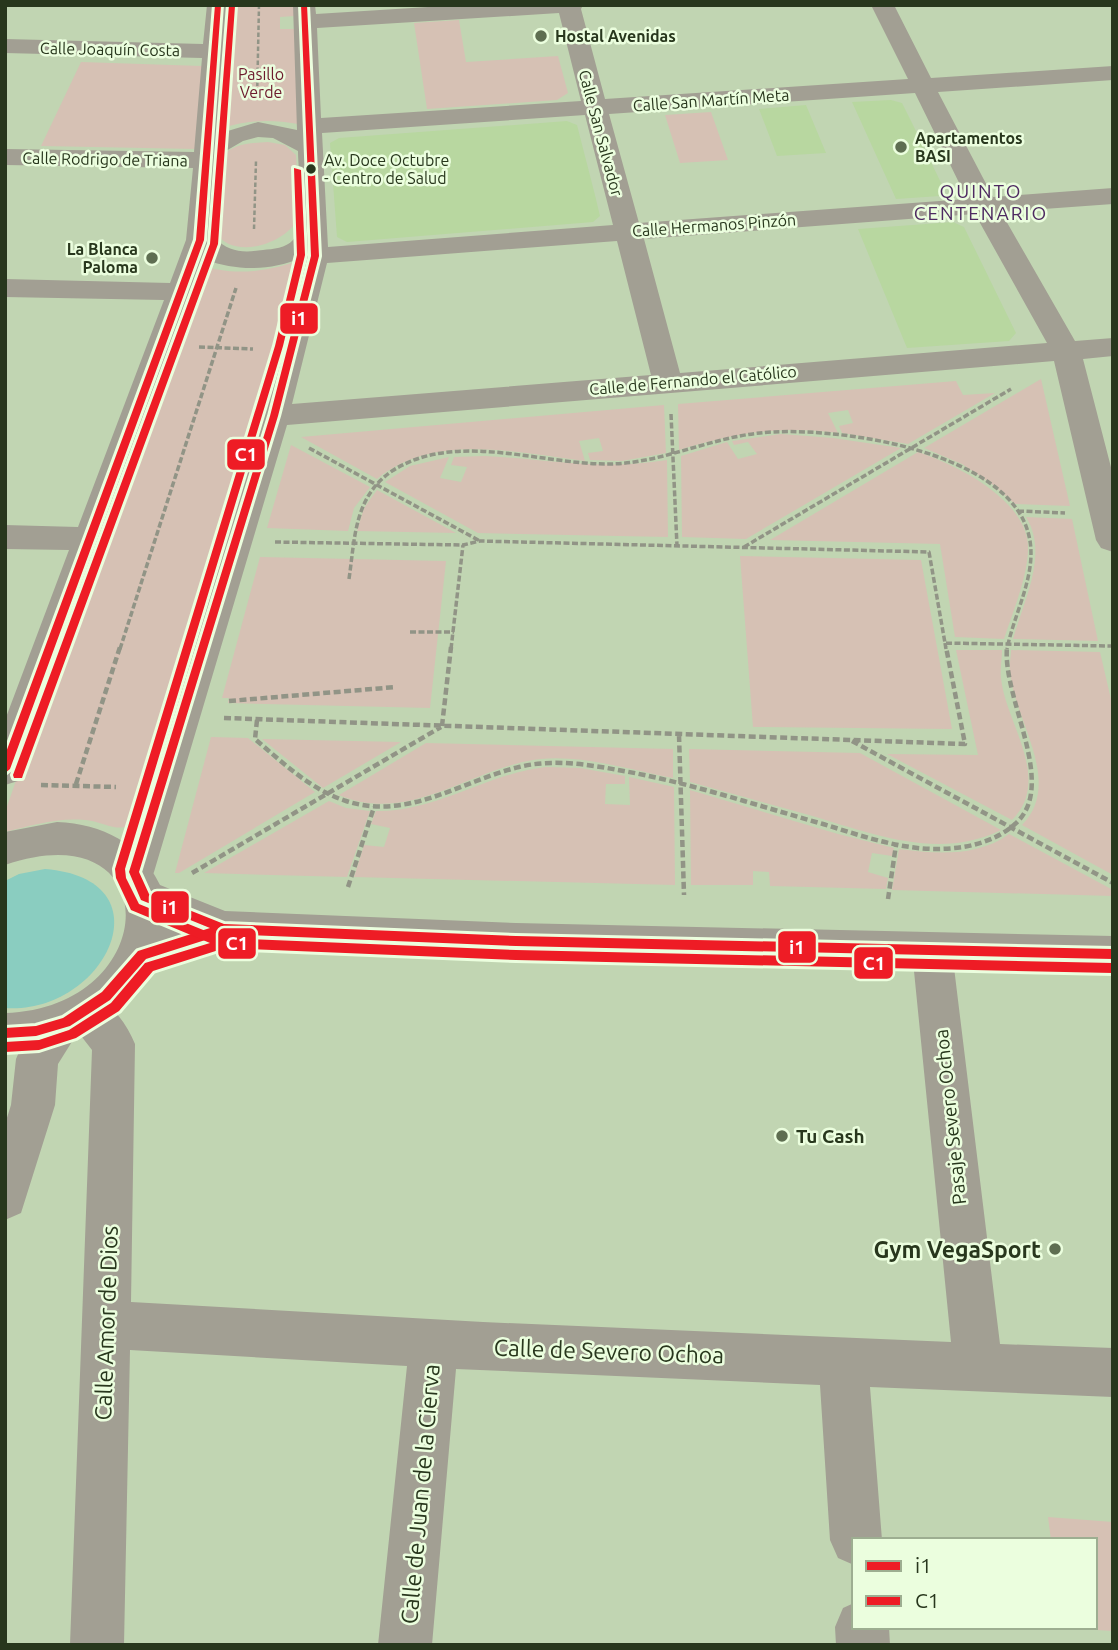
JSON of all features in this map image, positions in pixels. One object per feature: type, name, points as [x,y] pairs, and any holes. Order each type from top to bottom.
[{"type":"street","points":[[5,770],[200,240],[218,5]]},
{"type":"street","points":[[5,1197],[33,1105],[37,1059],[74,1018],[117,986],[137,957],[147,927],[140,885],[181,717],[293,350],[315,243],[305,13],[570,5]]},
{"type":"street","name":"Calle San Salvador","points":[[570,5],[670,395]]},
{"type":"street","points":[[882,5],[984,206],[1066,351],[1113,540]]},
{"type":"street","name":"Calle Joaquín Costa","points":[[5,47],[215,51]]},
{"type":"street","name":"Calle San Martín Meta","points":[[310,136],[595,108],[1113,73]]},
{"type":"street","points":[[206,156],[228,138],[257,130],[310,136]]},
{"type":"street","name":"Calle Rodrigo de Triana","points":[[5,157],[206,156]]},
{"type":"street","name":"Calle Hermanos Pinzón","points":[[315,243],[627,231],[1113,196]]},
{"type":"street","points":[[200,240],[217,254],[244,261],[282,256],[315,243]]},
{"type":"street","points":[[5,288],[181,292]]},
{"type":"street","name":"Calle de Fernando el Católico","points":[[274,416],[670,395],[1113,347]]},
{"type":"street","points":[[5,537],[90,540]]},
{"type":"street","points":[[5,849],[28,841],[60,838],[89,842],[115,854],[140,885],[224,929]]},
{"type":"street","points":[[137,957],[224,929],[516,941],[1113,954]]},
{"type":"street","name":"Pasaje Severo Ochoa","points":[[932,951],[978,1366]]},
{"type":"street","points":[[5,1033],[20,1034],[74,1018]]},
{"type":"street","name":"Calle Amor de Dios","points":[[74,1018],[114,1044],[97,1645]]},
{"type":"street","name":"Calle de Severo Ochoa","points":[[106,1325],[434,1343],[1113,1373]]},
{"type":"street","name":"Calle de Juan de la Cierva","points":[[405,1645],[434,1343]]},
{"type":"street","points":[[843,1360],[856,1538]]},
{"type":"path","points":[[76,783],[219,347],[255,225],[259,5]]},
{"type":"path","points":[[162,345],[293,350]]},
{"type":"path","points":[[744,548],[1020,383]]},
{"type":"path","points":[[670,395],[677,546]]},
{"type":"path","points":[[257,720],[255,739],[318,790],[345,803],[374,807],[409,806],[487,777],[541,763],[575,763],[680,783],[897,845],[964,848],[992,840],[1024,816],[1032,792],[1032,771],[1006,678],[1007,645],[1033,549],[1028,527],[1005,498],[958,465],[913,447],[839,436],[781,432],[737,436],[672,455],[635,462],[601,464],[496,453],[452,453],[402,465],[376,484],[359,508],[352,531],[355,544],[349,579]]},
{"type":"path","points":[[308,447],[480,541]]},
{"type":"path","points":[[1017,511],[1066,513]]},
{"type":"path","points":[[181,717],[965,744],[929,552],[480,541],[463,545],[236,541]]},
{"type":"path","points":[[442,726],[463,545]]},
{"type":"path","points":[[410,632],[454,632]]},
{"type":"path","points":[[945,643],[1111,646]]},
{"type":"path","points":[[228,701],[396,687]]},
{"type":"path","points":[[190,874],[442,726]]},
{"type":"path","points":[[679,735],[684,895]]},
{"type":"path","points":[[851,740],[1113,883]]},
{"type":"path","points":[[348,887],[374,807]]},
{"type":"path","points":[[888,899],[897,845]]},
{"type":"shaded area","points":[[891,100],[902,103],[945,191],[940,196],[896,199],[852,102]]},
{"type":"shaded area","points":[[806,105],[826,153],[777,156],[759,109]]},
{"type":"shaded area","points":[[567,121],[577,125],[600,216],[593,222],[347,242],[337,237],[330,143],[339,138]]},
{"type":"shaded area","points":[[953,222],[964,227],[1016,333],[1009,341],[907,348],[858,229]]},
{"type":"green space","name":"Pasillo Verde","points":[[229,5],[295,5],[295,16],[280,17],[280,29],[296,29],[298,124],[260,121],[223,128]]},
{"type":"green space","points":[[459,20],[466,62],[558,56],[568,93],[557,100],[427,109],[414,23]]},
{"type":"green space","points":[[81,62],[202,66],[197,149],[41,146]]},
{"type":"green space","points":[[711,112],[728,160],[680,163],[665,115]]},
{"type":"green space","points":[[268,142],[285,145],[296,155],[299,215],[285,234],[273,241],[247,247],[235,246],[224,241],[216,232],[221,158],[236,147]]},
{"type":"green space","points":[[303,259],[129,825],[116,827],[92,821],[70,820],[5,832],[5,812],[197,264],[237,272],[264,270]]},
{"type":"green space","points":[[1041,379],[1070,506],[1015,504],[962,464],[924,448]]},
{"type":"green space","points":[[956,381],[963,395],[995,393],[908,444],[842,433],[839,426],[853,423],[848,410],[828,413],[838,433],[797,430],[758,432],[679,450],[678,404]]},
{"type":"green space","points":[[664,405],[666,453],[622,461],[590,460],[588,453],[603,451],[599,438],[579,441],[585,461],[478,449],[450,451],[424,455],[400,464],[377,479],[301,437]]},
{"type":"green space","points":[[781,434],[901,448],[746,539],[682,537],[681,456],[727,442],[738,459],[757,454],[748,442],[734,445],[732,441]]},
{"type":"green space","points":[[291,445],[370,487],[354,508],[348,531],[267,528]]},
{"type":"green space","points":[[918,452],[952,466],[988,488],[1017,516],[1025,532],[1028,550],[1025,572],[1004,639],[955,637],[940,544],[770,540]]},
{"type":"green space","points":[[484,456],[597,464],[667,460],[668,537],[478,533],[385,482],[410,466],[449,457],[440,478],[461,482],[467,467],[451,465],[454,457]]},
{"type":"green space","points":[[377,490],[456,533],[357,531],[364,508]]},
{"type":"green space","points":[[1026,517],[1072,519],[1098,641],[1013,639],[1035,562],[1032,531]]},
{"type":"green space","points":[[740,556],[921,560],[952,729],[753,727]]},
{"type":"green space","points":[[260,557],[446,561],[430,708],[228,703],[229,698],[222,698]]},
{"type":"green space","points":[[956,650],[1002,650],[1001,675],[1004,695],[1028,769],[1028,787],[1023,804],[1012,820],[887,754],[978,755]]},
{"type":"green space","points":[[1011,650],[1100,652],[1113,708],[1113,875],[1022,825],[1034,808],[1038,770],[1013,691]]},
{"type":"green space","points":[[211,737],[248,738],[315,792],[175,873]]},
{"type":"green space","points":[[262,739],[401,742],[323,788]]},
{"type":"green space","points":[[426,743],[673,749],[673,778],[591,761],[557,758],[516,764],[416,799],[365,803],[339,795]]},
{"type":"green space","points":[[689,749],[860,753],[1001,830],[977,839],[953,843],[929,844],[880,836],[690,782]]},
{"type":"green space","points":[[546,767],[580,768],[625,776],[625,784],[606,784],[605,804],[630,805],[629,777],[674,787],[675,885],[354,877],[364,845],[384,847],[390,828],[371,824],[376,811],[420,806],[502,777]]},
{"type":"green space","points":[[690,790],[894,848],[892,856],[872,853],[868,872],[888,878],[886,889],[770,886],[769,872],[753,871],[753,885],[691,885]]},
{"type":"green space","points":[[329,801],[346,808],[370,811],[347,877],[204,873]]},
{"type":"green space","points":[[1009,834],[1113,890],[1113,896],[892,890],[899,849],[956,852],[984,847]]},
{"type":"green space","points":[[1048,1517],[1113,1522],[1113,1631],[1080,1629],[1097,1629],[1097,1538],[1051,1538]]},
{"type":"water","points":[[45,869],[84,878],[106,896],[114,919],[110,945],[95,970],[71,991],[41,1004],[5,1008],[5,881],[19,874]]},
{"type":"transit line","name":"i1","points":[[5,769],[200,240],[218,5]]},
{"type":"transit line","name":"i1","points":[[304,5],[315,256],[274,416],[134,872],[145,897],[224,929],[516,941],[1113,954]]},
{"type":"transit line","name":"C1","points":[[18,775],[214,244],[232,6]]},
{"type":"transit line","name":"C1","points":[[297,170],[301,255],[279,346],[120,869],[121,878],[135,907],[223,943],[516,955],[1113,968]]},
{"type":"transit line","name":"i1","points":[[5,1033],[36,1031],[66,1022],[106,996],[142,955],[224,929]]},
{"type":"transit line","name":"C1","points":[[5,1047],[39,1045],[72,1034],[115,1007],[149,967],[228,942]]},
{"type":"place","name":"Hostal Avenidas","points":[[541,36]]},
{"type":"place","name":"Apartamentos BASI","points":[[901,147]]},
{"type":"place","name":"Av. Doce Octubre - Centro de Salud","points":[[311,169]]},
{"type":"place","name":"La Blanca Paloma","points":[[152,258]]},
{"type":"place","name":"Tu Cash","points":[[782,1136]]},
{"type":"place","name":"Gym VegaSport","points":[[1055,1249]]},
{"type":"district","name":"QUINTO CENTENARIO","points":[[981,202]]}]
